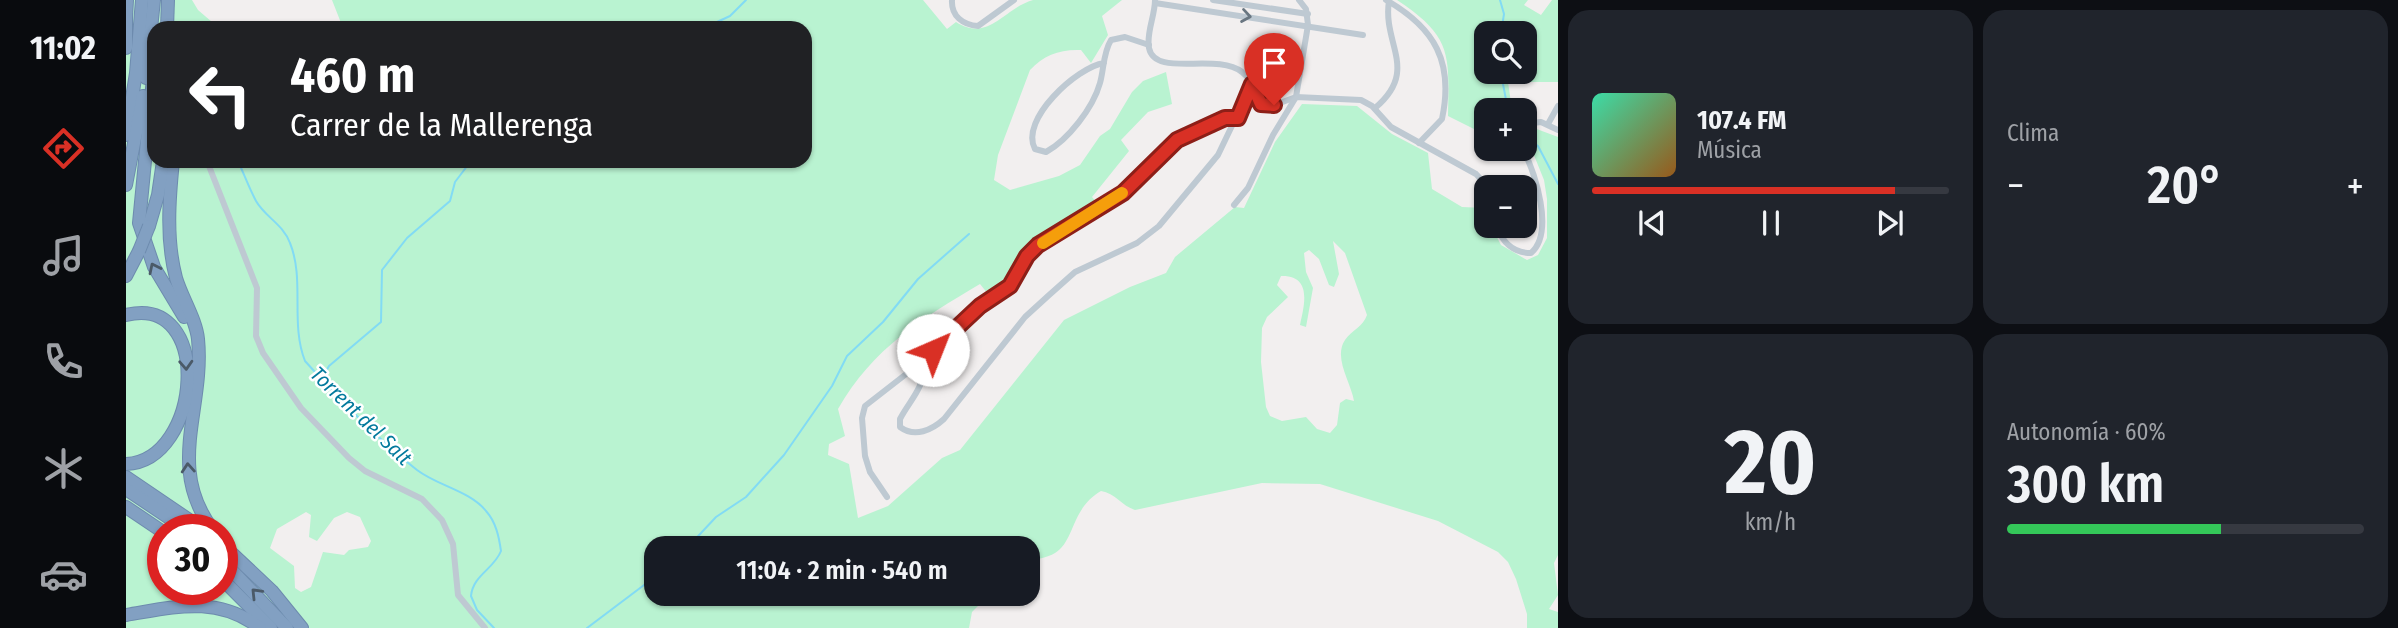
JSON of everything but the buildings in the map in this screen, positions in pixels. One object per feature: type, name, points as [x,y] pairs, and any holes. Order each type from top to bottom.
[{"type":"highway","points":[[126,48],[127,0]]},
{"type":"highway","points":[[126,135],[136,73],[142,0]]},
{"type":"highway","points":[[155,0],[156,21]]},
{"type":"highway","points":[[152,21],[155,0]]},
{"type":"highway","points":[[168,21],[169,0]]},
{"type":"highway","points":[[126,185],[147,63]]},
{"type":"highway","points":[[147,140],[139,223],[154,267],[192,333],[197,350],[200,376],[188,445],[188,476],[196,503],[203,514]]},
{"type":"highway","points":[[126,276],[149,226],[162,168]]},
{"type":"highway","points":[[172,168],[169,202],[172,252],[176,279],[198,337],[197,350]]},
{"type":"highway","points":[[126,315],[152,314],[165,320],[181,338],[187,360],[180,418],[170,440],[152,457],[126,464]]},
{"type":"highway","points":[[126,477],[180,514]]},
{"type":"highway","points":[[126,489],[163,514]]},
{"type":"highway","points":[[126,507],[147,521]]},
{"type":"highway","points":[[238,558],[272,591],[302,628]]},
{"type":"highway","points":[[238,577],[287,628]]},
{"type":"highway","points":[[238,595],[271,628]]},
{"type":"highway","points":[[126,615],[195,604],[238,614],[260,628]]},
{"type":"street","points":[[952,0],[958,19],[978,26],[1014,0]]},
{"type":"street","points":[[1208,10],[1211,0],[1308,14]]},
{"type":"street","points":[[1234,205],[1248,188],[1273,135],[1296,97],[1308,26],[1308,14],[1298,0]]},
{"type":"street","points":[[1363,34],[1155,1],[1149,45],[1151,54],[1163,64],[1220,62],[1240,70],[1252,84],[1264,106],[1296,97],[1356,99],[1375,108],[1391,127],[1477,175]]},
{"type":"street","points":[[1375,108],[1389,94],[1398,72],[1387,1]]},
{"type":"street","points":[[1387,1],[1422,26],[1439,49],[1443,60],[1442,118],[1419,143]]},
{"type":"street","points":[[1104,63],[1093,67],[1061,89],[1043,109],[1032,136],[1035,149],[1050,149],[1080,119],[1099,87],[1108,45],[1115,37],[1134,38],[1149,45]]},
{"type":"street","points":[[923,360],[924,376],[918,393],[900,419],[900,427],[908,432],[923,432],[944,419],[1025,317],[1075,272],[1148,237],[1205,173],[1238,118],[1252,84]]},
{"type":"street","points":[[1548,124],[1558,106]]},
{"type":"street","points":[[887,497],[870,472],[865,456],[862,412],[869,401],[923,360],[968,316],[1010,286],[1027,256],[1038,245],[1123,193],[1177,140],[1225,118],[1238,118]]},
{"type":"street","points":[[1537,122],[1548,124],[1558,130]]},
{"type":"street","points":[[210,168],[257,288],[256,336],[263,353],[301,408],[349,458],[365,471],[422,499],[442,520],[453,544],[458,595],[485,628]]},
{"type":"street","points":[[1503,238],[1513,248],[1531,253],[1538,245],[1541,213],[1537,184]]},
{"type":"green space","points":[[126,0],[192,0],[198,10],[211,21],[147,21],[147,168],[812,168],[812,21],[340,21],[332,0],[923,0],[947,29],[956,22],[978,29],[996,22],[1033,0],[1122,0],[1102,16],[1108,35],[1091,63],[1081,50],[1066,51],[1041,60],[1030,70],[998,155],[994,180],[1010,190],[1059,176],[1080,165],[1100,136],[1110,129],[1132,92],[1143,81],[1166,72],[1172,104],[1148,112],[1121,140],[1129,151],[1092,197],[1098,204],[1062,221],[1037,238],[1024,251],[1004,281],[988,294],[980,284],[918,323],[883,352],[852,388],[838,409],[845,436],[829,444],[828,455],[849,464],[858,518],[888,506],[942,458],[960,450],[1064,320],[1130,287],[1166,273],[1175,257],[1235,207],[1244,208],[1275,142],[1302,104],[1357,106],[1392,134],[1428,153],[1432,189],[1462,207],[1474,208],[1474,238],[1497,238],[1501,245],[1527,260],[1538,255],[1547,238],[1547,199],[1544,180],[1536,161],[1537,129],[1558,137],[1558,555],[1554,563],[1558,595],[1549,609],[1558,612],[1558,628],[1527,628],[1527,614],[1516,579],[1508,562],[1498,552],[1438,521],[1320,484],[1262,483],[1135,510],[1101,491],[1084,506],[1061,548],[1040,558],[1040,536],[644,536],[644,606],[978,606],[972,612],[969,628],[126,628]],"holes":[[[1333,241],[1345,253],[1367,315],[1342,347],[1342,362],[1354,401],[1346,399],[1340,403],[1337,425],[1330,433],[1317,429],[1306,417],[1282,421],[1270,416],[1266,407],[1261,362],[1262,328],[1267,317],[1288,297],[1277,285],[1281,276],[1291,277],[1302,286],[1304,301],[1300,325],[1306,327],[1313,288],[1306,272],[1304,253],[1309,250],[1319,259],[1329,285],[1334,287],[1339,274]],[[306,512],[311,515],[309,537],[317,541],[334,518],[347,512],[360,517],[371,541],[368,547],[349,550],[344,555],[323,552],[311,587],[301,592],[295,588],[294,566],[270,548],[277,529]]]},
{"type":"green space","points":[[1397,0],[1528,0],[1524,5],[1541,15],[1552,0],[1558,0],[1558,82],[1537,82],[1537,21],[1474,21],[1474,84],[1508,84],[1510,98],[1474,98],[1474,129],[1448,116],[1447,62],[1444,49],[1429,25]]},
{"type":"waterway","points":[[719,21],[730,16],[746,0]]},
{"type":"waterway","points":[[1500,0],[1503,21]]},
{"type":"waterway","points":[[1503,84],[1506,98]]},
{"type":"waterway","points":[[1537,145],[1558,184]]},
{"type":"waterway","name":"Torrent del Salt","points":[[241,168],[256,201],[283,231],[290,243],[297,272],[298,332],[305,361],[331,390],[402,458],[425,476],[471,498],[492,520],[501,551],[480,577],[471,596],[477,610],[494,628]]},
{"type":"waterway","points":[[322,378],[329,366],[381,322],[382,270],[407,238],[450,201],[455,182],[466,168]]},
{"type":"waterway","points":[[698,536],[716,517],[746,497],[784,455],[832,386],[847,356],[883,322],[918,279],[969,234]]},
{"type":"waterway","points":[[587,628],[644,585]]},
{"type":"slow traffic","points":[[1043,243],[1122,193]]},
{"type":"route","points":[[933,350],[980,306],[1005,291],[1027,256],[1038,245],[1123,193],[1177,140],[1225,118],[1238,118],[1252,84],[1261,104],[1269,107],[1274,105]]}]
